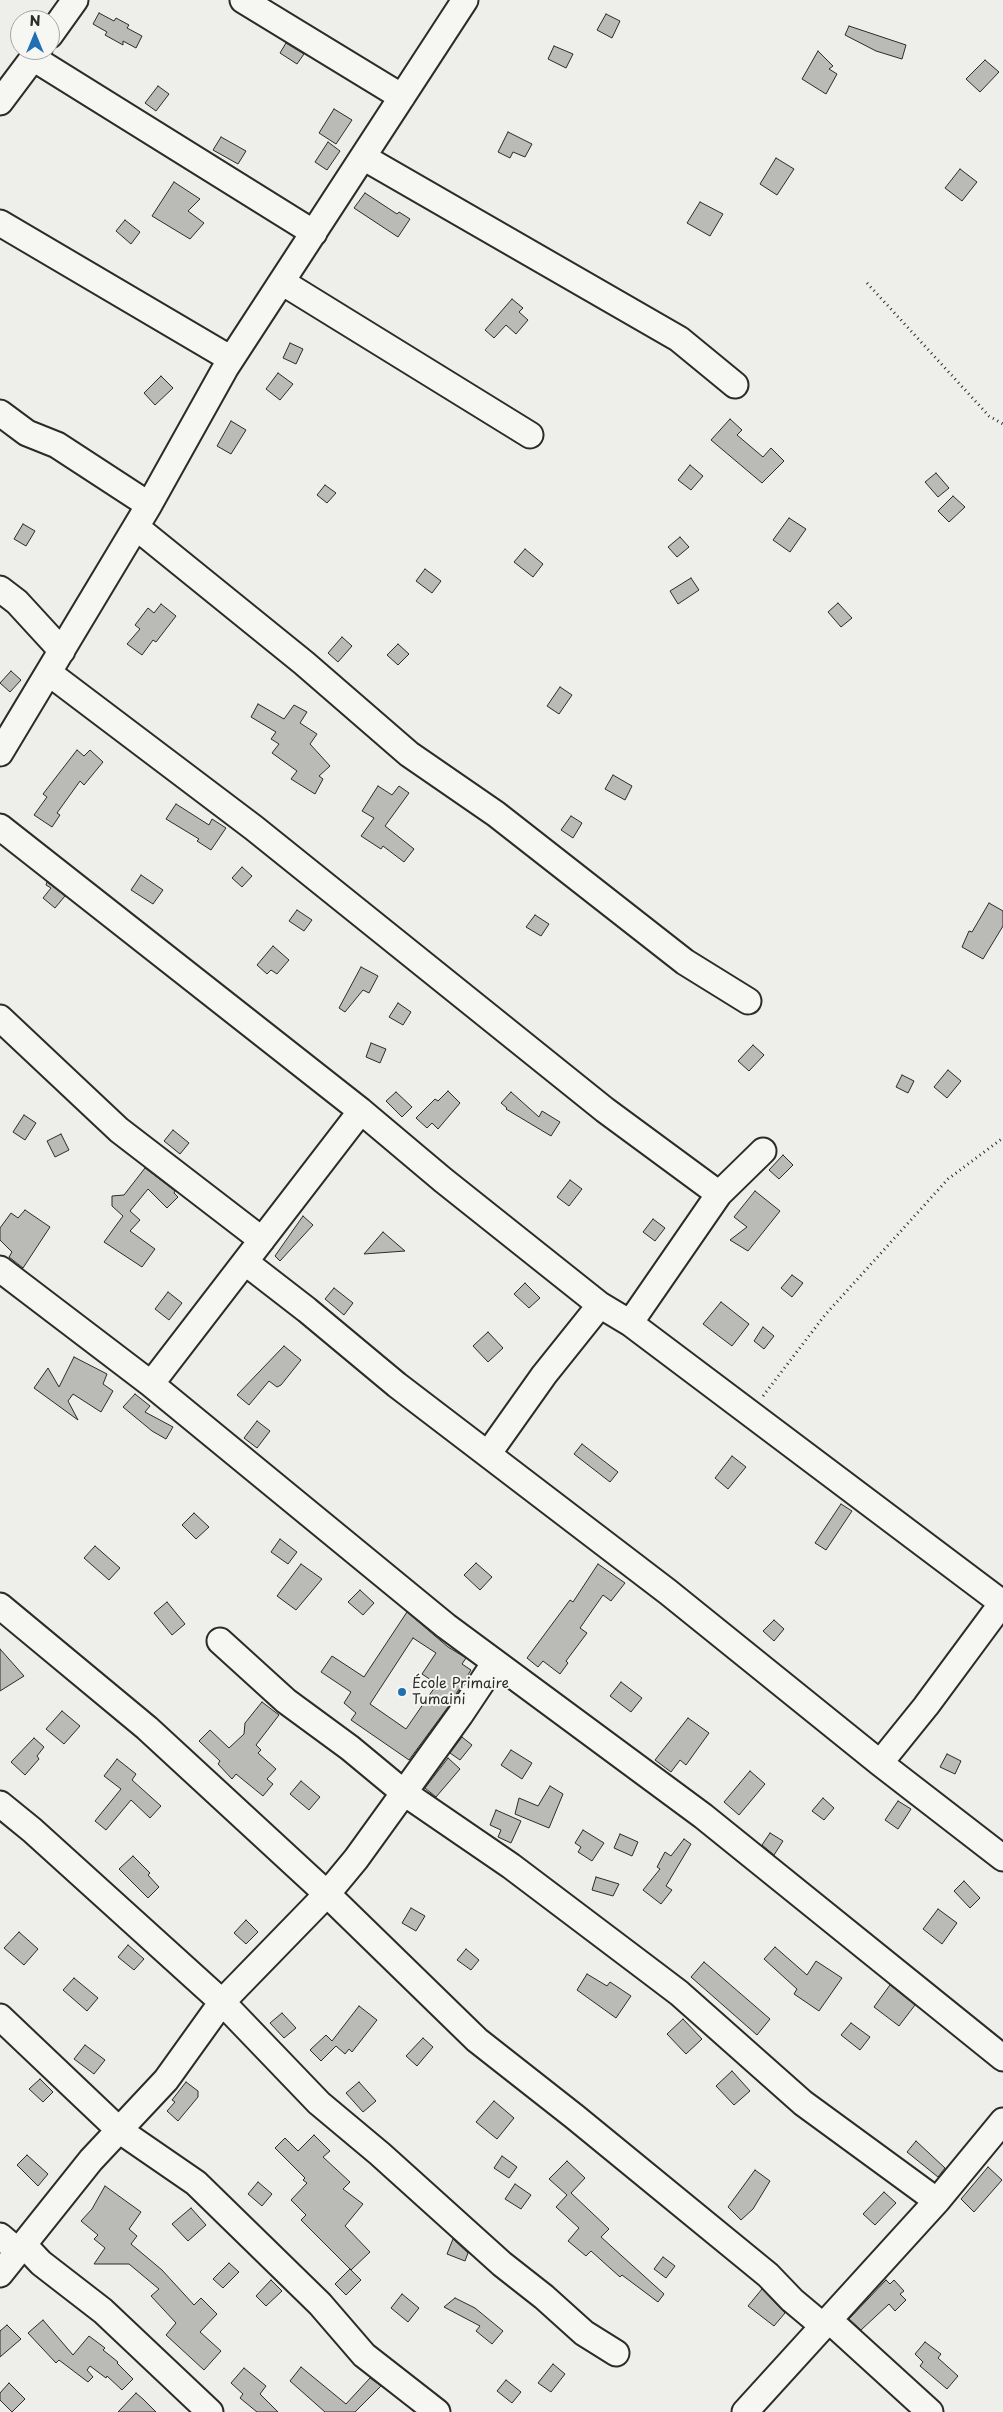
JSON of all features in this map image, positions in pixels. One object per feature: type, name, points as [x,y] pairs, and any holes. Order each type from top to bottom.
[{"type":"street","points":[[60,21],[75,0]]},
{"type":"street","points":[[243,0],[402,97]]},
{"type":"street","points":[[0,753],[149,505],[232,359],[466,0]]},
{"type":"street","points":[[0,102],[32,60]]},
{"type":"street","points":[[45,60],[314,233]]},
{"type":"street","points":[[364,157],[679,339],[735,385]]},
{"type":"street","points":[[0,223],[232,359]]},
{"type":"street","points":[[282,282],[530,434]]},
{"type":"street","points":[[0,413],[27,433],[57,445],[149,505]]},
{"type":"street","points":[[136,527],[296,657],[409,754],[496,814],[685,962],[748,1001]]},
{"type":"street","points":[[0,589],[17,602],[62,651]]},
{"type":"street","points":[[49,673],[254,828],[605,1110],[719,1194]]},
{"type":"street","points":[[0,827],[361,1111],[443,1180],[600,1306],[630,1323],[1003,1603],[926,1706],[880,1763]]},
{"type":"street","points":[[0,1018],[119,1130],[262,1240]]},
{"type":"street","points":[[151,1384],[361,1111]]},
{"type":"street","points":[[630,1323],[719,1194],[763,1151]]},
{"type":"street","points":[[245,1262],[307,1310],[397,1385],[668,1592],[880,1763],[1003,1858]]},
{"type":"street","points":[[0,1269],[151,1384],[494,1664],[703,1816],[1003,2058]]},
{"type":"street","points":[[488,1454],[544,1375],[600,1306]]},
{"type":"street","points":[[0,1606],[147,1728],[327,1894],[477,2040],[575,2117],[768,2275],[792,2300],[826,2323],[930,2412]]},
{"type":"street","points":[[220,1641],[286,1701],[350,1748],[403,1792],[511,1866],[679,1993],[803,2103],[937,2201]]},
{"type":"street","points":[[0,2274],[92,2160],[166,2080],[222,2002],[327,1894],[356,1859],[460,1716],[494,1664]]},
{"type":"street","points":[[0,1804],[32,1830],[222,2002],[319,2103],[380,2154],[502,2264],[544,2297],[584,2333],[616,2353]]},
{"type":"street","points":[[0,2017],[119,2130],[196,2183],[320,2304],[364,2355],[437,2412]]},
{"type":"street","points":[[745,2412],[937,2201],[1003,2122]]},
{"type":"street","points":[[0,2236],[22,2248],[103,2311],[210,2412]]},
{"type":"path","points":[[867,283],[989,416],[1003,424]]},
{"type":"path","points":[[749,1412],[778,1378],[825,1315],[948,1179],[1003,1138]]},
{"type":"building","points":[[99,13],[114,21],[116,18],[129,25],[127,28],[142,36],[136,48],[123,41],[123,45],[105,35],[107,32],[93,24]]},
{"type":"building","points":[[606,14],[620,21],[612,38],[597,30]]},
{"type":"building","points":[[849,26],[906,45],[902,59],[876,51],[845,35]]},
{"type":"building","points":[[286,43],[304,54],[297,64],[280,53]]},
{"type":"building","points":[[554,46],[573,54],[566,68],[548,59]]},
{"type":"building","points":[[818,51],[833,66],[829,69],[837,74],[826,94],[802,79]]},
{"type":"building","points":[[985,60],[999,72],[980,92],[966,79]]},
{"type":"building","points":[[158,86],[169,94],[156,111],[145,103]]},
{"type":"building","points":[[334,109],[352,120],[336,144],[319,133]]},
{"type":"building","points":[[508,132],[532,144],[525,157],[513,152],[510,158],[498,152]]},
{"type":"building","points":[[221,137],[246,151],[238,164],[213,150]]},
{"type":"building","points":[[328,142],[340,151],[327,170],[315,162]]},
{"type":"building","points":[[776,158],[794,169],[777,195],[760,184]]},
{"type":"building","points":[[960,169],[977,182],[962,201],[945,188]]},
{"type":"building","points":[[174,182],[200,199],[188,211],[204,223],[190,239],[152,216]]},
{"type":"building","points":[[365,193],[397,214],[399,212],[410,219],[398,237],[354,208]]},
{"type":"building","points":[[700,202],[723,214],[710,236],[687,223]]},
{"type":"building","points":[[125,220],[140,232],[131,244],[116,231]]},
{"type":"building","points":[[512,299],[523,308],[519,312],[528,320],[516,334],[506,325],[494,338],[485,330]]},
{"type":"building","points":[[290,343],[303,349],[296,364],[283,358]]},
{"type":"building","points":[[278,373],[293,384],[280,400],[266,389]]},
{"type":"building","points":[[161,376],[173,388],[155,405],[144,393]]},
{"type":"building","points":[[730,419],[742,430],[737,435],[763,457],[771,448],[784,461],[762,483],[711,440]]},
{"type":"building","points":[[231,421],[246,430],[231,454],[217,446]]},
{"type":"building","points":[[690,465],[703,476],[691,490],[678,480]]},
{"type":"building","points":[[936,473],[949,488],[938,497],[925,482]]},
{"type":"building","points":[[325,485],[336,493],[327,503],[317,495]]},
{"type":"building","points":[[953,496],[965,507],[949,522],[938,511]]},
{"type":"building","points":[[789,518],[806,529],[790,552],[773,540]]},
{"type":"building","points":[[23,524],[35,531],[26,546],[14,539]]},
{"type":"building","points":[[680,537],[689,547],[677,557],[668,547]]},
{"type":"building","points":[[525,549],[543,564],[533,577],[514,562]]},
{"type":"building","points":[[425,569],[441,581],[432,593],[416,581]]},
{"type":"building","points":[[691,578],[699,590],[678,604],[670,591]]},
{"type":"building","points":[[838,603],[852,618],[841,627],[828,612]]},
{"type":"building","points":[[161,604],[176,616],[156,642],[153,640],[142,655],[127,644],[140,629],[135,625],[148,608],[154,613]]},
{"type":"building","points":[[342,637],[352,646],[338,662],[328,653]]},
{"type":"building","points":[[398,644],[409,654],[398,665],[387,655]]},
{"type":"building","points":[[11,671],[21,680],[10,692],[0,683]]},
{"type":"building","points":[[560,687],[572,695],[559,714],[547,706]]},
{"type":"building","points":[[258,704],[284,719],[294,705],[307,712],[300,723],[317,734],[310,744],[330,766],[319,776],[323,779],[315,794],[291,779],[297,771],[272,753],[279,744],[271,739],[276,732],[251,717]]},
{"type":"building","points":[[77,750],[84,756],[90,750],[103,762],[84,785],[80,781],[57,813],[60,815],[52,827],[34,815],[47,797],[43,794]]},
{"type":"building","points":[[613,775],[632,786],[625,800],[605,789]]},
{"type":"building","points":[[378,786],[392,795],[399,786],[409,793],[385,826],[414,849],[404,862],[383,846],[381,849],[361,836],[374,818],[362,811]]},
{"type":"building","points":[[176,804],[209,825],[212,819],[226,828],[211,850],[197,841],[199,839],[166,819]]},
{"type":"building","points":[[571,816],[582,823],[573,838],[561,830]]},
{"type":"building","points":[[242,867],[252,876],[242,887],[232,878]]},
{"type":"building","points":[[141,875],[163,890],[153,904],[131,890]]},
{"type":"building","points":[[47,882],[65,896],[55,908],[43,898],[51,888],[46,885]]},
{"type":"building","points":[[989,903],[1003,911],[1003,926],[983,959],[962,947],[969,931],[972,932]]},
{"type":"building","points":[[297,910],[312,920],[304,931],[289,921]]},
{"type":"building","points":[[535,915],[549,924],[541,936],[526,927]]},
{"type":"building","points":[[273,946],[289,960],[277,974],[271,970],[267,974],[257,965]]},
{"type":"building","points":[[361,967],[378,976],[369,993],[363,990],[345,1012],[339,1008]]},
{"type":"building","points":[[398,1003],[411,1012],[403,1025],[389,1017]]},
{"type":"building","points":[[371,1043],[386,1049],[380,1063],[366,1057]]},
{"type":"building","points":[[753,1045],[764,1055],[749,1071],[738,1061]]},
{"type":"building","points":[[948,1070],[961,1081],[947,1098],[934,1087]]},
{"type":"building","points":[[902,1075],[914,1081],[908,1093],[896,1087]]},
{"type":"building","points":[[448,1091],[460,1103],[438,1129],[432,1123],[427,1128],[416,1118],[435,1099],[438,1101]]},
{"type":"building","points":[[396,1092],[412,1107],[402,1117],[386,1101]]},
{"type":"building","points":[[511,1092],[539,1117],[542,1111],[560,1122],[551,1136],[506,1109],[501,1103]]},
{"type":"building","points":[[24,1115],[36,1123],[25,1140],[13,1132]]},
{"type":"building","points":[[173,1130],[189,1143],[180,1154],[164,1141]]},
{"type":"building","points":[[61,1134],[69,1150],[55,1157],[47,1141]]},
{"type":"building","points":[[783,1155],[793,1165],[779,1179],[769,1170]]},
{"type":"building","points":[[145,1168],[175,1191],[174,1193],[178,1197],[167,1208],[148,1189],[130,1211],[140,1220],[130,1231],[155,1249],[142,1267],[104,1242],[123,1216],[112,1206],[112,1196],[124,1195]]},
{"type":"building","points":[[570,1180],[582,1189],[569,1206],[557,1197]]},
{"type":"building","points":[[755,1191],[780,1211],[748,1251],[730,1240],[747,1227],[734,1217]]},
{"type":"building","points":[[25,1210],[50,1227],[23,1268],[9,1257],[12,1252],[0,1240],[0,1228],[11,1213],[18,1218]]},
{"type":"building","points":[[303,1216],[313,1225],[280,1261],[275,1256]]},
{"type":"building","points":[[653,1219],[665,1228],[655,1241],[643,1232]]},
{"type":"building","points":[[383,1232],[405,1251],[364,1254]]},
{"type":"building","points":[[792,1275],[803,1283],[792,1297],[781,1288]]},
{"type":"building","points":[[525,1283],[540,1298],[529,1308],[514,1294]]},
{"type":"building","points":[[334,1288],[353,1303],[344,1315],[325,1299]]},
{"type":"building","points":[[168,1292],[182,1303],[169,1320],[155,1309]]},
{"type":"building","points":[[721,1302],[749,1324],[732,1346],[703,1324]]},
{"type":"building","points":[[763,1327],[774,1336],[764,1349],[754,1341]]},
{"type":"building","points":[[488,1332],[503,1348],[488,1362],[473,1346]]},
{"type":"building","points":[[284,1346],[301,1360],[281,1385],[277,1387],[269,1381],[249,1405],[237,1395]]},
{"type":"building","points":[[74,1357],[107,1374],[103,1384],[113,1391],[101,1412],[73,1394],[68,1401],[78,1420],[34,1388],[48,1368],[59,1387]]},
{"type":"building","points":[[135,1394],[150,1406],[145,1412],[173,1427],[166,1439],[152,1431],[123,1407]]},
{"type":"building","points":[[257,1421],[270,1431],[257,1448],[244,1438]]},
{"type":"building","points":[[582,1444],[618,1472],[610,1482],[574,1454]]},
{"type":"building","points":[[732,1456],[746,1467],[728,1489],[715,1478]]},
{"type":"building","points":[[841,1504],[852,1511],[826,1550],[815,1543]]},
{"type":"building","points":[[194,1513],[209,1527],[196,1539],[182,1525]]},
{"type":"building","points":[[280,1539],[297,1552],[288,1564],[271,1552]]},
{"type":"building","points":[[95,1546],[120,1568],[109,1580],[84,1558]]},
{"type":"building","points":[[476,1563],[492,1577],[480,1590],[464,1575]]},
{"type":"building","points":[[301,1564],[322,1579],[296,1610],[277,1596]]},
{"type":"building","points":[[598,1564],[625,1583],[611,1601],[603,1595],[580,1628],[587,1633],[566,1661],[568,1663],[560,1674],[543,1661],[538,1667],[527,1658],[570,1600],[573,1602]]},
{"type":"building","points":[[360,1590],[374,1603],[363,1615],[348,1602]]},
{"type":"building","points":[[167,1602],[185,1624],[172,1635],[154,1613]]},
{"type":"building","points":[[407,1612],[448,1647],[466,1658],[462,1664],[471,1670],[448,1707],[409,1760],[351,1720],[356,1713],[344,1703],[351,1692],[321,1672],[332,1656],[364,1677]],"holes":[[[413,1638],[436,1653],[422,1674],[437,1684],[406,1729],[370,1704]]]},
{"type":"building","points":[[774,1620],[784,1629],[774,1641],[763,1631]]},
{"type":"building","points":[[0,1649],[24,1676],[0,1691]]},
{"type":"building","points":[[621,1682],[642,1698],[631,1712],[610,1696]]},
{"type":"building","points":[[262,1702],[279,1715],[256,1745],[261,1750],[258,1753],[276,1769],[267,1779],[273,1784],[263,1796],[236,1774],[232,1779],[218,1764],[220,1761],[199,1741],[210,1730],[229,1748],[244,1734],[245,1723]]},
{"type":"building","points":[[62,1711],[80,1726],[64,1744],[46,1729]]},
{"type":"building","points":[[688,1718],[709,1733],[686,1765],[680,1760],[671,1772],[655,1760]]},
{"type":"building","points":[[462,1737],[472,1745],[460,1760],[450,1753]]},
{"type":"building","points":[[34,1738],[44,1747],[37,1756],[39,1759],[25,1775],[11,1762]]},
{"type":"building","points":[[511,1750],[532,1763],[522,1779],[501,1765]]},
{"type":"building","points":[[947,1754],[961,1761],[955,1774],[940,1767]]},
{"type":"building","points":[[448,1758],[460,1769],[436,1797],[425,1788]]},
{"type":"building","points":[[117,1759],[136,1774],[132,1780],[161,1806],[150,1818],[131,1800],[106,1830],[95,1821],[121,1789],[104,1776]]},
{"type":"building","points":[[750,1771],[765,1784],[739,1815],[724,1802]]},
{"type":"building","points":[[301,1781],[320,1797],[309,1810],[290,1794]]},
{"type":"building","points":[[550,1786],[563,1794],[549,1828],[515,1814],[519,1798],[538,1806]]},
{"type":"building","points":[[823,1798],[834,1808],[824,1820],[812,1811]]},
{"type":"building","points":[[898,1801],[911,1809],[898,1829],[885,1820]]},
{"type":"building","points":[[496,1810],[521,1821],[511,1843],[498,1837],[501,1830],[490,1825]]},
{"type":"building","points":[[583,1830],[604,1843],[592,1861],[578,1852],[581,1847],[575,1843]]},
{"type":"building","points":[[770,1833],[783,1841],[774,1855],[762,1845]]},
{"type":"building","points":[[620,1834],[638,1842],[632,1856],[614,1848]]},
{"type":"building","points":[[684,1839],[691,1844],[666,1886],[672,1890],[661,1904],[643,1890],[660,1869],[657,1867],[665,1852],[671,1856]]},
{"type":"building","points":[[133,1856],[150,1873],[148,1875],[159,1887],[148,1898],[119,1869]]},
{"type":"building","points":[[596,1877],[619,1884],[613,1896],[592,1890]]},
{"type":"building","points":[[964,1881],[980,1898],[970,1908],[954,1891]]},
{"type":"building","points":[[411,1908],[425,1916],[416,1931],[402,1923]]},
{"type":"building","points":[[938,1909],[957,1923],[942,1944],[923,1929]]},
{"type":"building","points":[[246,1920],[258,1932],[246,1944],[234,1933]]},
{"type":"building","points":[[19,1932],[38,1949],[24,1965],[4,1948]]},
{"type":"building","points":[[128,1945],[144,1959],[134,1970],[118,1957]]},
{"type":"building","points":[[775,1947],[807,1975],[816,1961],[842,1978],[819,2011],[794,1994],[797,1989],[764,1959]]},
{"type":"building","points":[[466,1949],[479,1960],[471,1970],[457,1960]]},
{"type":"building","points":[[704,1962],[770,2019],[757,2035],[691,1977]]},
{"type":"building","points":[[587,1974],[607,1986],[610,1982],[631,1996],[616,2018],[577,1990]]},
{"type":"building","points":[[74,1978],[98,1998],[87,2011],[63,1990]]},
{"type":"building","points":[[890,1985],[915,2005],[899,2026],[874,2007]]},
{"type":"building","points":[[359,2006],[377,2020],[352,2052],[349,2049],[345,2054],[336,2046],[321,2061],[310,2050],[326,2035],[332,2041]]},
{"type":"building","points":[[282,2013],[296,2028],[284,2038],[270,2023]]},
{"type":"building","points":[[683,2019],[702,2039],[686,2054],[667,2034]]},
{"type":"building","points":[[851,2023],[870,2037],[860,2050],[841,2035]]},
{"type":"building","points":[[423,2038],[433,2047],[417,2066],[406,2056]]},
{"type":"building","points":[[85,2045],[105,2060],[94,2074],[74,2059]]},
{"type":"building","points":[[732,2071],[750,2091],[734,2105],[716,2086]]},
{"type":"building","points":[[40,2079],[53,2092],[43,2102],[29,2089]]},
{"type":"building","points":[[186,2082],[198,2091],[198,2097],[178,2121],[167,2111],[175,2102],[172,2100]]},
{"type":"building","points":[[359,2082],[376,2101],[363,2112],[346,2093]]},
{"type":"building","points":[[494,2101],[514,2118],[497,2139],[476,2122]]},
{"type":"building","points":[[314,2135],[330,2151],[323,2157],[350,2182],[343,2189],[363,2204],[345,2226],[370,2252],[351,2270],[301,2220],[306,2215],[291,2200],[307,2183],[303,2180],[305,2178],[275,2148],[285,2138],[298,2151]]},
{"type":"building","points":[[916,2141],[945,2168],[938,2177],[907,2152]]},
{"type":"building","points":[[27,2155],[48,2174],[38,2186],[17,2165]]},
{"type":"building","points":[[502,2156],[517,2167],[509,2178],[494,2168]]},
{"type":"building","points":[[567,2161],[585,2178],[571,2193],[609,2229],[601,2237],[664,2294],[658,2302],[622,2275],[620,2277],[591,2251],[586,2256],[568,2241],[579,2228],[556,2207],[567,2195],[549,2179]]},
{"type":"building","points":[[988,2167],[1002,2180],[974,2212],[961,2199]]},
{"type":"building","points":[[755,2170],[770,2181],[753,2209],[741,2220],[728,2207]]},
{"type":"building","points":[[258,2182],[272,2194],[262,2206],[248,2194]]},
{"type":"building","points":[[515,2184],[531,2195],[521,2209],[505,2199]]},
{"type":"building","points":[[105,2186],[141,2212],[129,2229],[137,2236],[131,2244],[162,2270],[194,2305],[201,2298],[217,2314],[200,2332],[221,2351],[204,2370],[166,2335],[176,2323],[151,2296],[159,2289],[129,2264],[94,2264],[105,2248],[94,2239],[98,2235],[81,2221],[92,2209]]},
{"type":"building","points":[[884,2192],[896,2203],[875,2225],[863,2214]]},
{"type":"building","points":[[191,2208],[206,2225],[188,2241],[172,2224]]},
{"type":"building","points":[[453,2239],[468,2253],[465,2261],[447,2254]]},
{"type":"building","points":[[663,2257],[675,2266],[666,2278],[654,2269]]},
{"type":"building","points":[[229,2263],[239,2272],[223,2288],[213,2279]]},
{"type":"building","points":[[350,2269],[361,2280],[346,2295],[335,2284]]},
{"type":"building","points":[[271,2280],[282,2291],[266,2306],[256,2296]]},
{"type":"building","points":[[886,2280],[890,2284],[894,2280],[904,2291],[900,2294],[906,2300],[895,2311],[889,2304],[861,2330],[849,2319]]},
{"type":"building","points":[[762,2289],[785,2313],[774,2326],[748,2306]]},
{"type":"building","points":[[402,2294],[419,2308],[408,2322],[391,2308]]},
{"type":"building","points":[[455,2298],[475,2308],[503,2331],[492,2344],[476,2331],[480,2326],[444,2307]]},
{"type":"building","points":[[43,2320],[73,2355],[89,2336],[105,2348],[103,2350],[118,2362],[133,2379],[122,2390],[107,2376],[106,2378],[90,2366],[87,2370],[93,2377],[88,2382],[59,2360],[56,2363],[28,2333]]},
{"type":"building","points":[[7,2325],[21,2339],[0,2357],[0,2331]]},
{"type":"building","points":[[925,2342],[941,2354],[938,2358],[958,2376],[947,2389],[920,2366],[923,2362],[915,2354]]},
{"type":"building","points":[[553,2364],[565,2374],[551,2392],[538,2383]]},
{"type":"building","points":[[301,2367],[346,2404],[370,2378],[381,2386],[355,2412],[325,2412],[290,2381]]},
{"type":"building","points":[[244,2368],[266,2386],[260,2394],[278,2412],[257,2412],[240,2398],[243,2394],[231,2383]]},
{"type":"building","points":[[506,2380],[521,2392],[512,2403],[497,2391]]},
{"type":"building","points":[[9,2383],[25,2399],[12,2412],[0,2400],[0,2393]]},
{"type":"building","points":[[136,2393],[143,2399],[156,2412],[118,2412]]},
{"type":"place","name":"École Primaire Tumaini","points":[[402,1692]]}]
